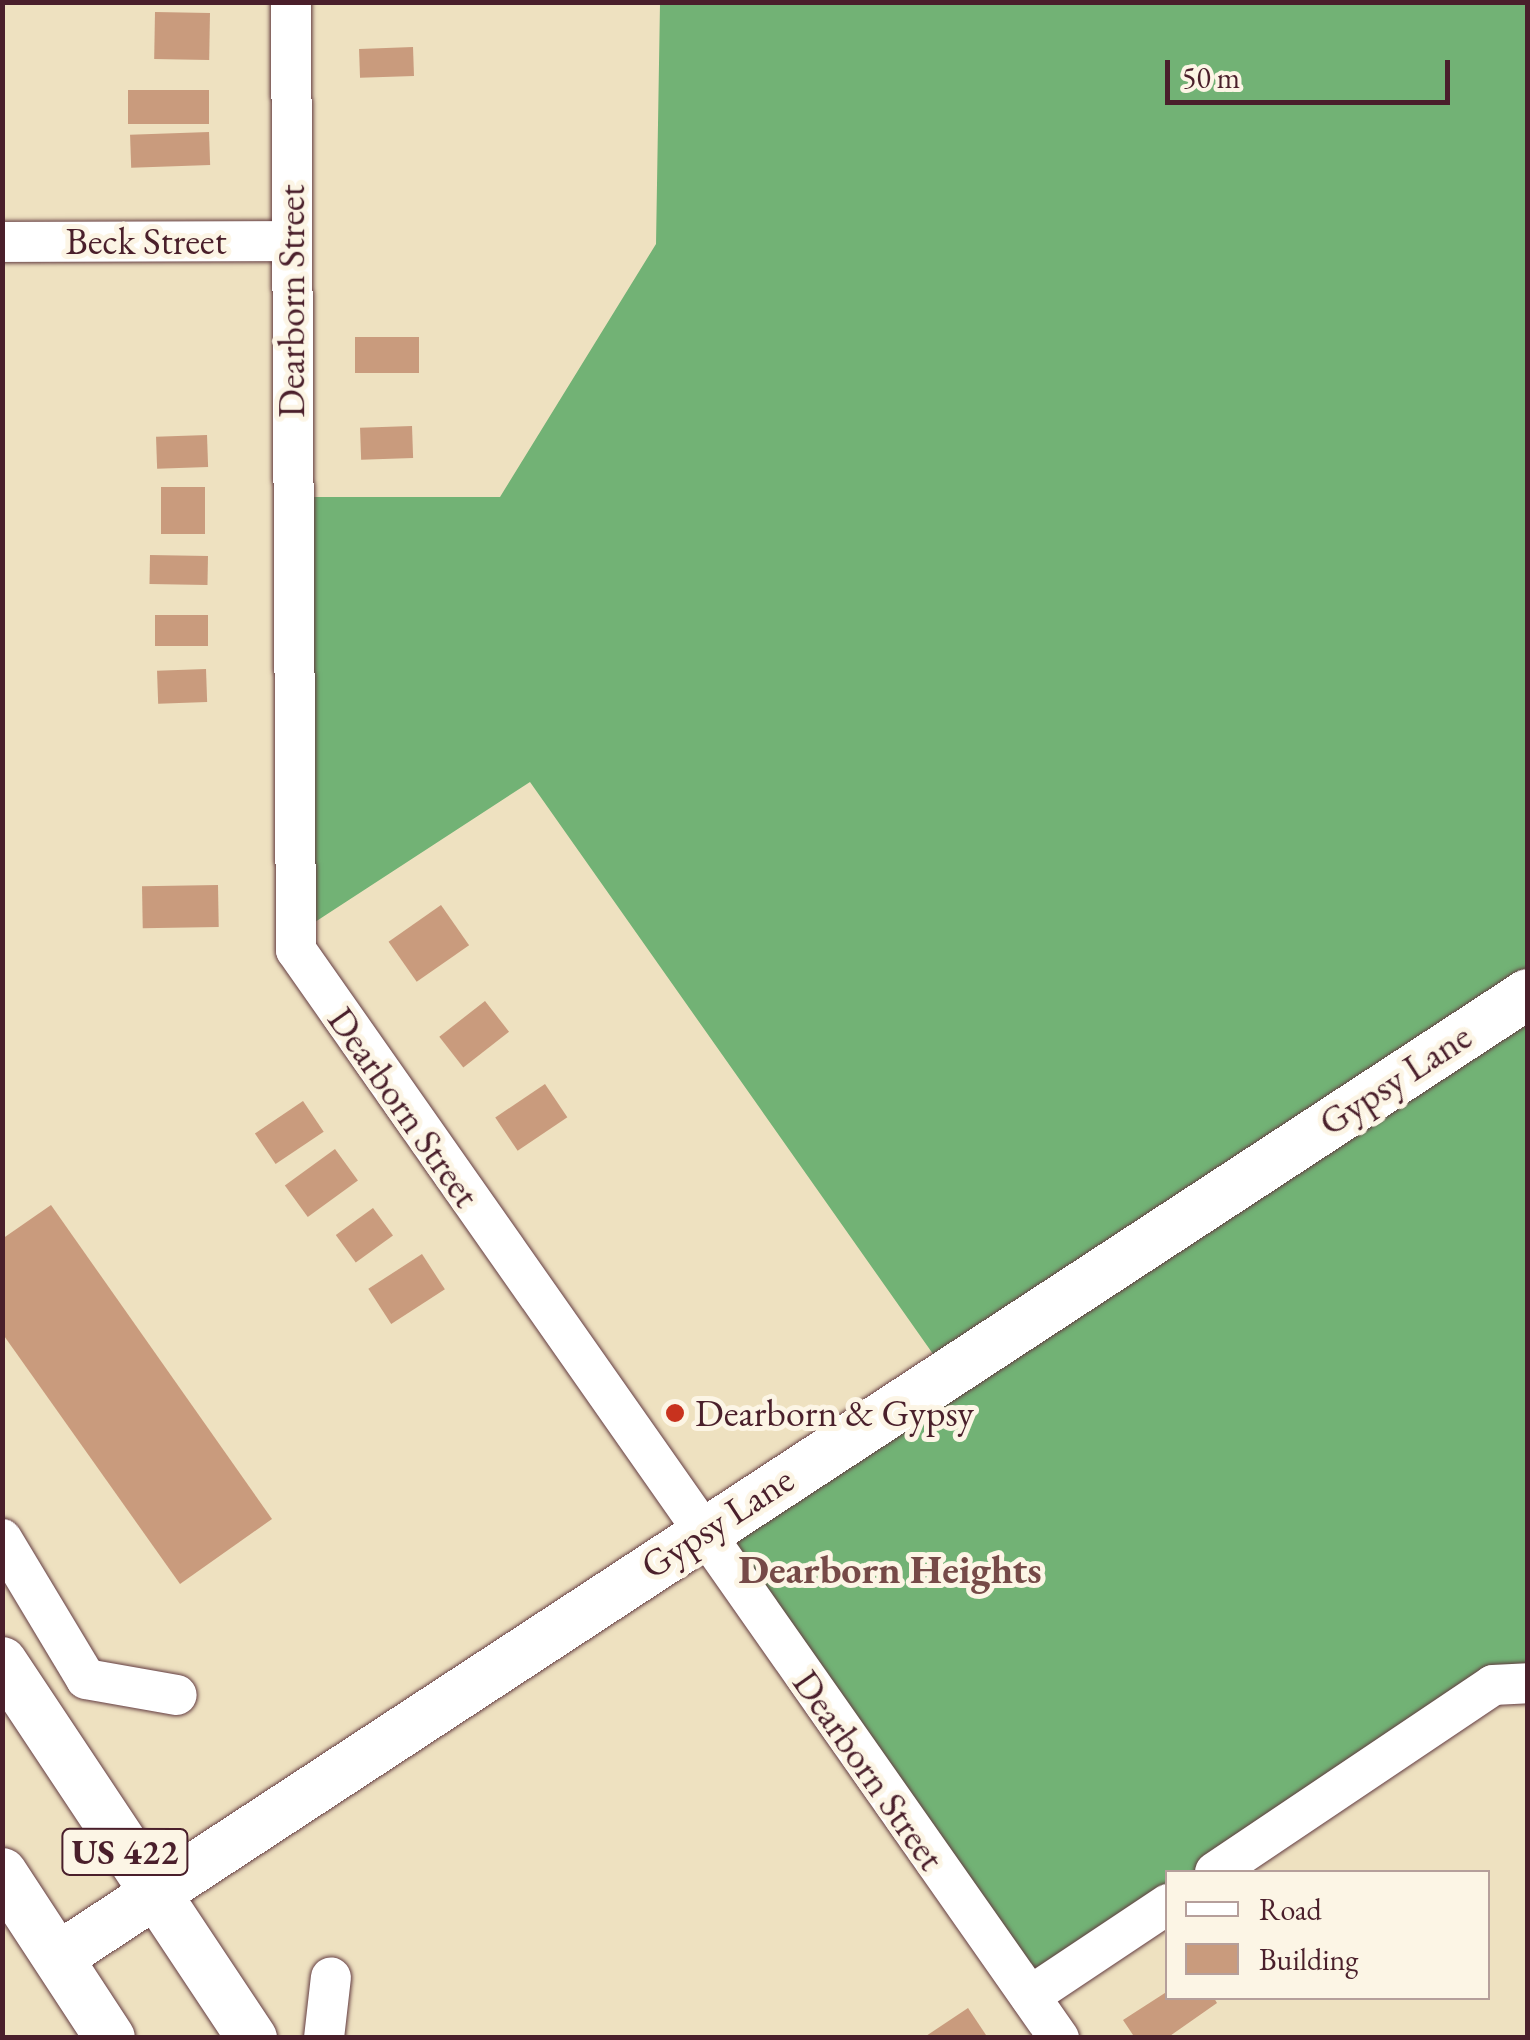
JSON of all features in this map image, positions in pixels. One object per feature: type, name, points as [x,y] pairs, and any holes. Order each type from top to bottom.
[{"type":"main road","name":"Gypsy Lane","points":[[60,1956],[1528,994]]},
{"type":"main road","name":"US 422","points":[[2,1662],[252,2038]]},
{"type":"main road","name":"US 422","points":[[2,1872],[110,2038]]},
{"type":"street","name":"Dearborn Street","points":[[291,2],[296,950],[1059,2038]]},
{"type":"street","name":"Beck Street","points":[[2,242],[290,241]]},
{"type":"street","points":[[2,1539],[86,1679],[177,1696]]},
{"type":"street","points":[[1218,1870],[1493,1685],[1528,1683]]},
{"type":"street","points":[[1030,1996],[1165,1906]]},
{"type":"street","points":[[324,2038],[331,1977]]},
{"type":"green space","points":[[660,3],[1527,3],[1527,1664],[1218,1870],[1165,1870],[1165,1905],[1030,1996],[703,1531],[945,1371],[530,782],[292,937],[291,497],[500,497],[656,244]]},
{"type":"building","points":[[155,12],[210,13],[209,60],[154,59]]},
{"type":"building","points":[[413,47],[414,76],[360,78],[359,49]]},
{"type":"building","points":[[128,90],[209,90],[209,124],[128,124]]},
{"type":"building","points":[[209,132],[210,165],[131,168],[130,135]]},
{"type":"building","points":[[355,337],[419,337],[419,373],[355,373]]},
{"type":"building","points":[[412,426],[413,458],[361,460],[360,428]]},
{"type":"building","points":[[207,435],[208,467],[157,469],[156,437]]},
{"type":"building","points":[[161,487],[205,487],[205,534],[161,534]]},
{"type":"building","points":[[150,555],[208,556],[207,585],[149,584]]},
{"type":"building","points":[[155,615],[208,615],[208,646],[155,646]]},
{"type":"building","points":[[206,669],[207,702],[158,704],[157,671]]},
{"type":"building","points":[[218,885],[219,927],[143,928],[142,886]]},
{"type":"building","points":[[441,905],[469,945],[417,982],[389,942]]},
{"type":"building","points":[[485,1001],[509,1032],[463,1067],[439,1037]]},
{"type":"building","points":[[545,1084],[567,1117],[518,1151],[495,1118]]},
{"type":"building","points":[[303,1101],[324,1132],[276,1164],[255,1133]]},
{"type":"building","points":[[335,1149],[358,1181],[308,1217],[285,1185]]},
{"type":"building","points":[[51,1205],[272,1519],[180,1584],[2,1333],[2,1239]]},
{"type":"building","points":[[373,1208],[393,1236],[356,1263],[336,1235]]},
{"type":"building","points":[[422,1254],[445,1289],[391,1324],[368,1289]]},
{"type":"building","points":[[1165,1993],[1165,2000],[1217,2003],[1167,2038],[1135,2038],[1123,2020]]},
{"type":"building","points":[[968,2008],[988,2038],[923,2038]]},
{"type":"place","name":"Dearborn & Gypsy","points":[[675,1413]]},
{"type":"district","name":"Dearborn Heights","points":[[890,1569]]}]
